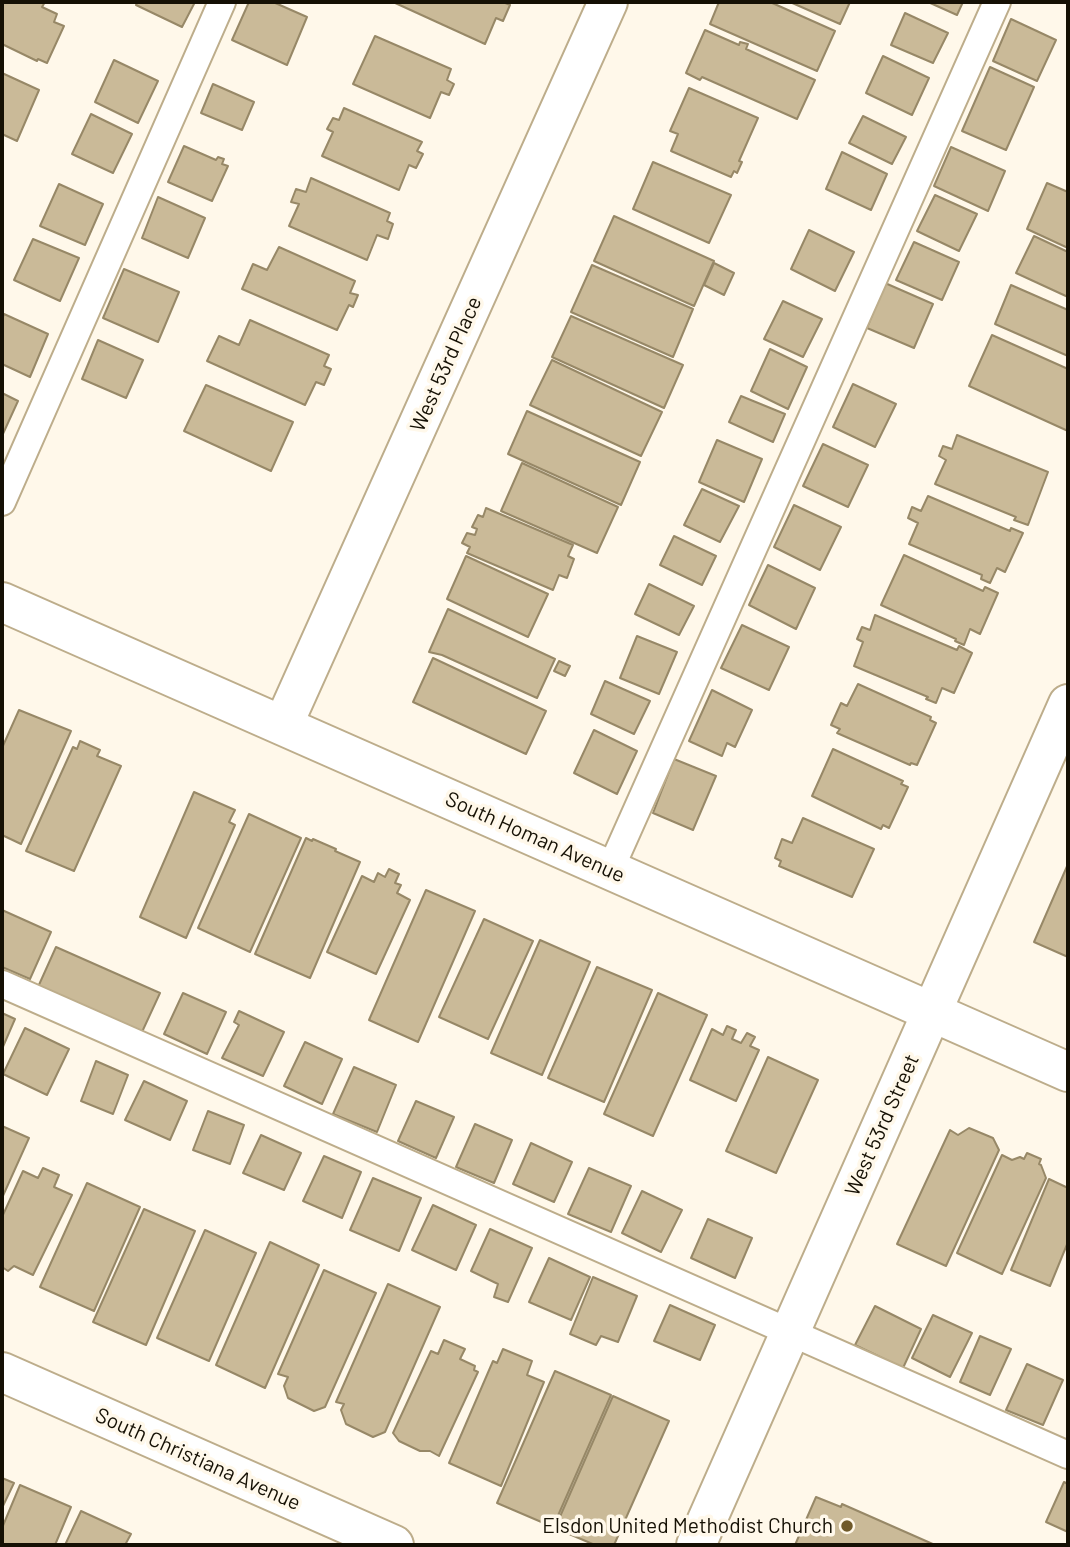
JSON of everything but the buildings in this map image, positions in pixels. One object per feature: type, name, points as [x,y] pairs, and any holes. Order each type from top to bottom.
[{"type":"street","name":"West 53rd Place","points":[[283,725],[608,2]]},
{"type":"street","name":"South Homan Avenue","points":[[2,602],[1068,1072]]},
{"type":"street","name":"West 53rd Street","points":[[696,1545],[1068,704]]},
{"type":"street","name":"South Christiana Avenue","points":[[2,1372],[394,1545]]},
{"type":"lane","points":[[2,502],[222,2]]},
{"type":"lane","points":[[610,870],[997,2]]},
{"type":"lane","points":[[2,984],[1068,1455]]},
{"type":"place","name":"Elsdon United Methodist Church","points":[[847,1526]]}]
